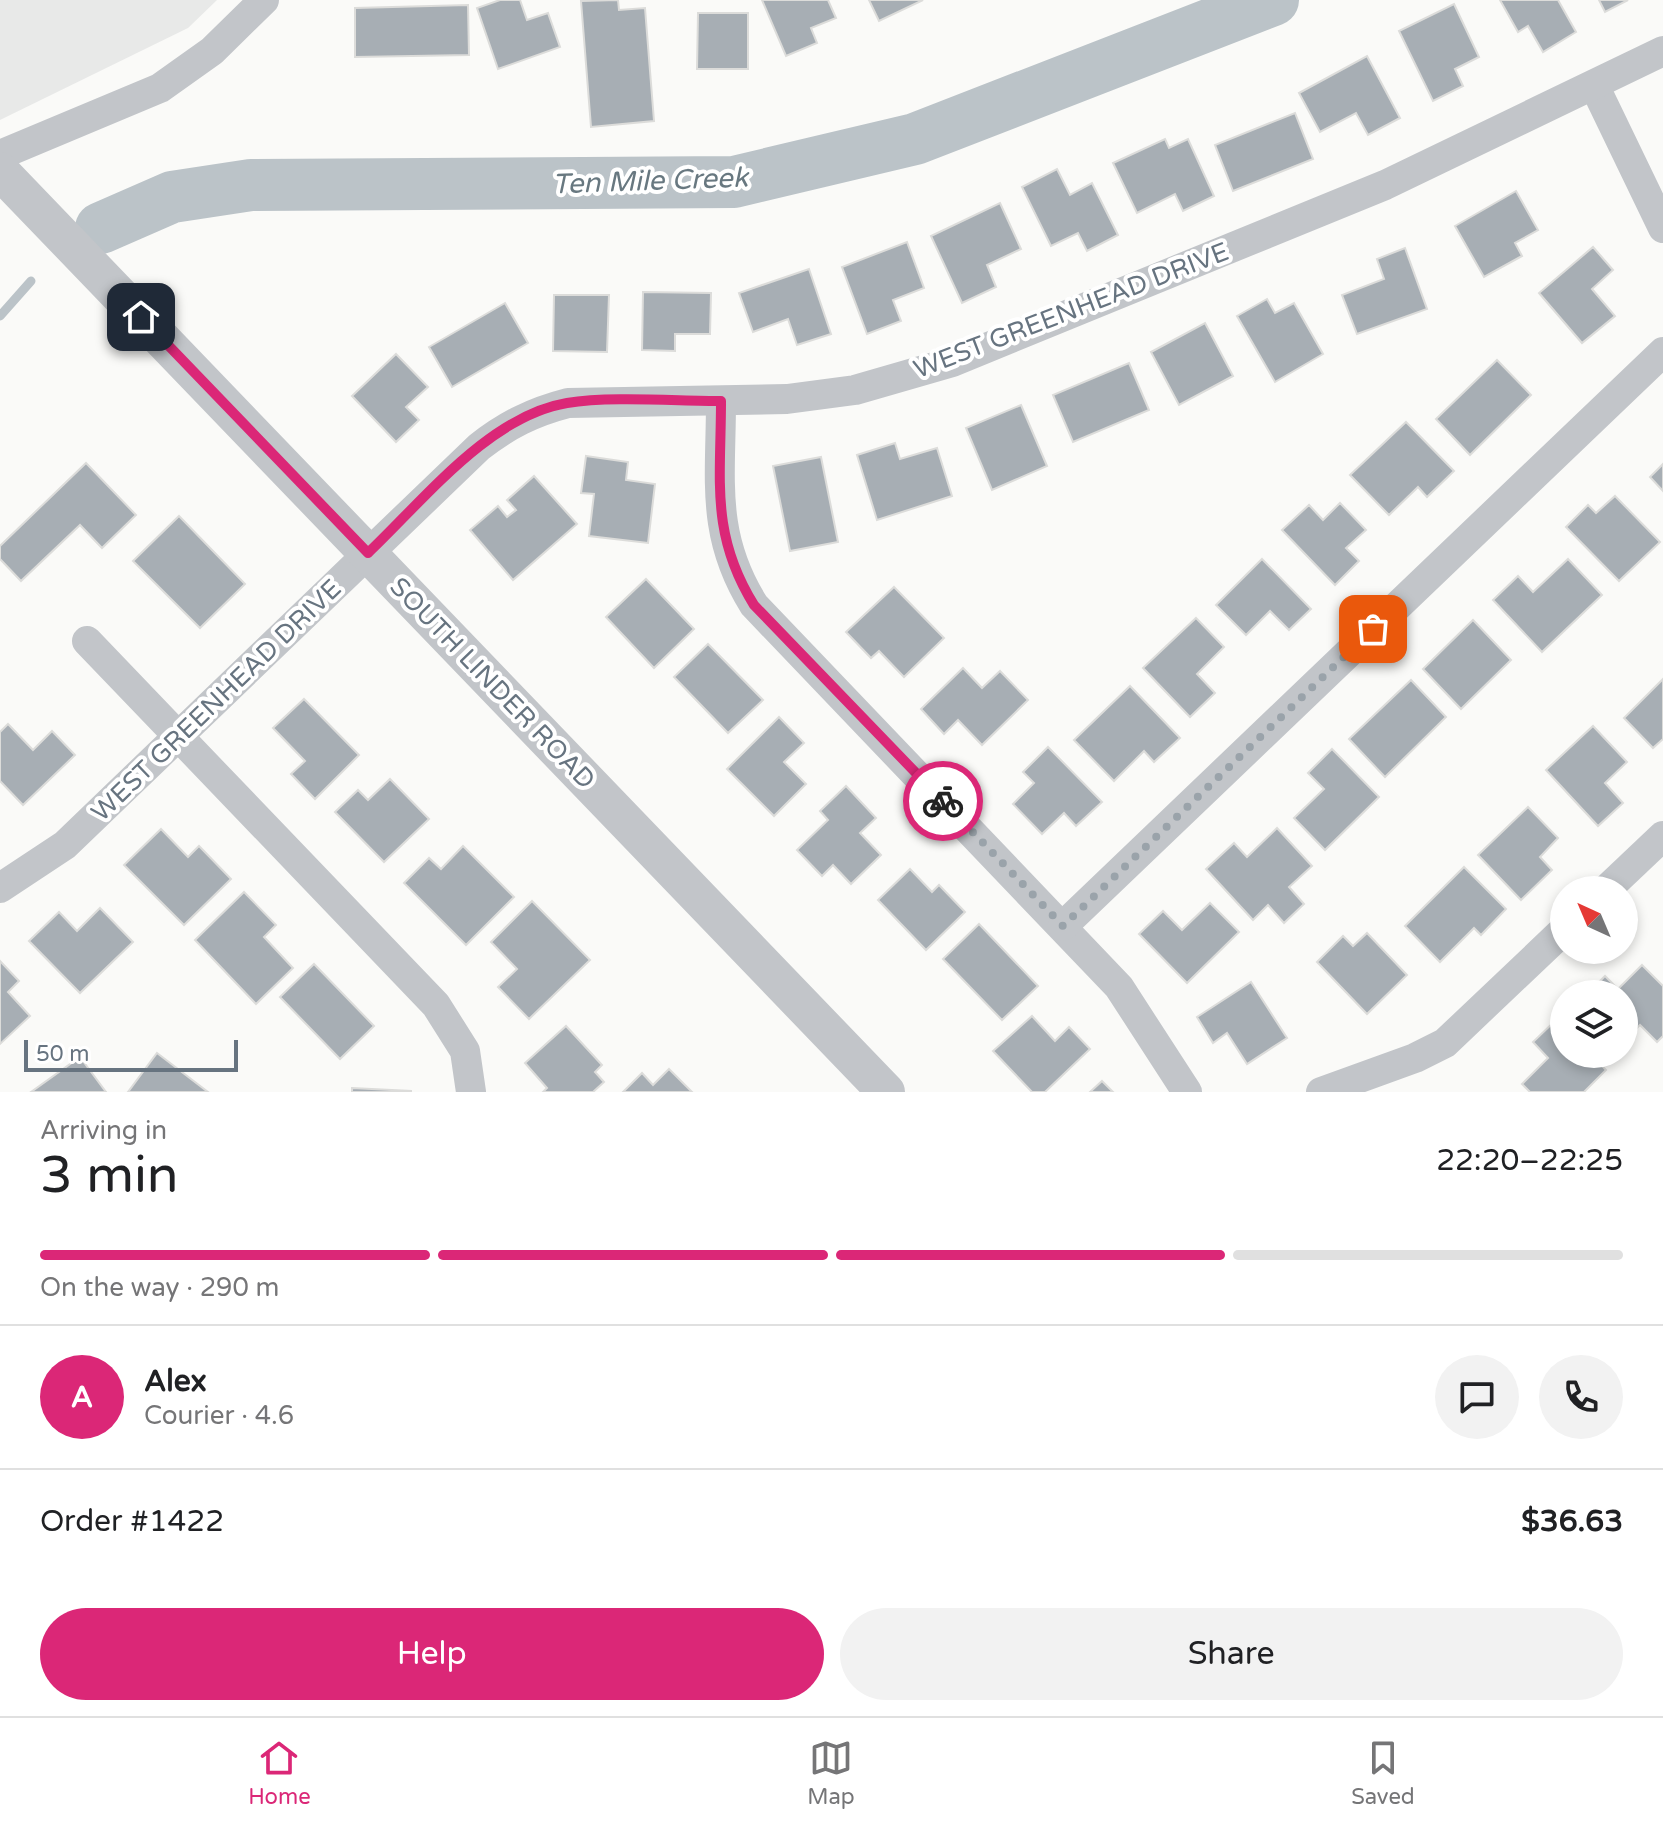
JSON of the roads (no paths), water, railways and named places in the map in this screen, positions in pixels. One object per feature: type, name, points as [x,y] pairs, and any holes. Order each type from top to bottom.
[{"type":"street","points":[[0,155],[160,88],[212,51],[264,0]]},
{"type":"street","name":"WEST GREENHEAD DRIVE","points":[[0,888],[65,845],[479,447],[506,426],[535,411],[568,403],[787,399],[855,390],[952,362],[1385,185],[1663,51]]},
{"type":"street","points":[[1594,85],[1663,228]]},
{"type":"street","name":"SOUTH LINDER ROAD","points":[[0,171],[886,1092]]},
{"type":"street","points":[[1063,926],[1663,352]]},
{"type":"street","points":[[721,401],[721,512],[725,545],[737,577],[754,605],[1119,987],[1187,1092]]},
{"type":"street","points":[[87,641],[436,1005],[465,1051],[471,1092]]},
{"type":"street","points":[[1621,876],[1663,836]]},
{"type":"street","points":[[1321,1092],[1415,1058],[1445,1043],[1550,943]]},
{"type":"waterway","name":"Ten Mile Creek","points":[[101,228],[172,197],[251,185],[734,182],[915,139],[1273,0]]},
{"type":"waterway","name":"Ten Mile Creek","points":[[0,316],[31,281]]}]
